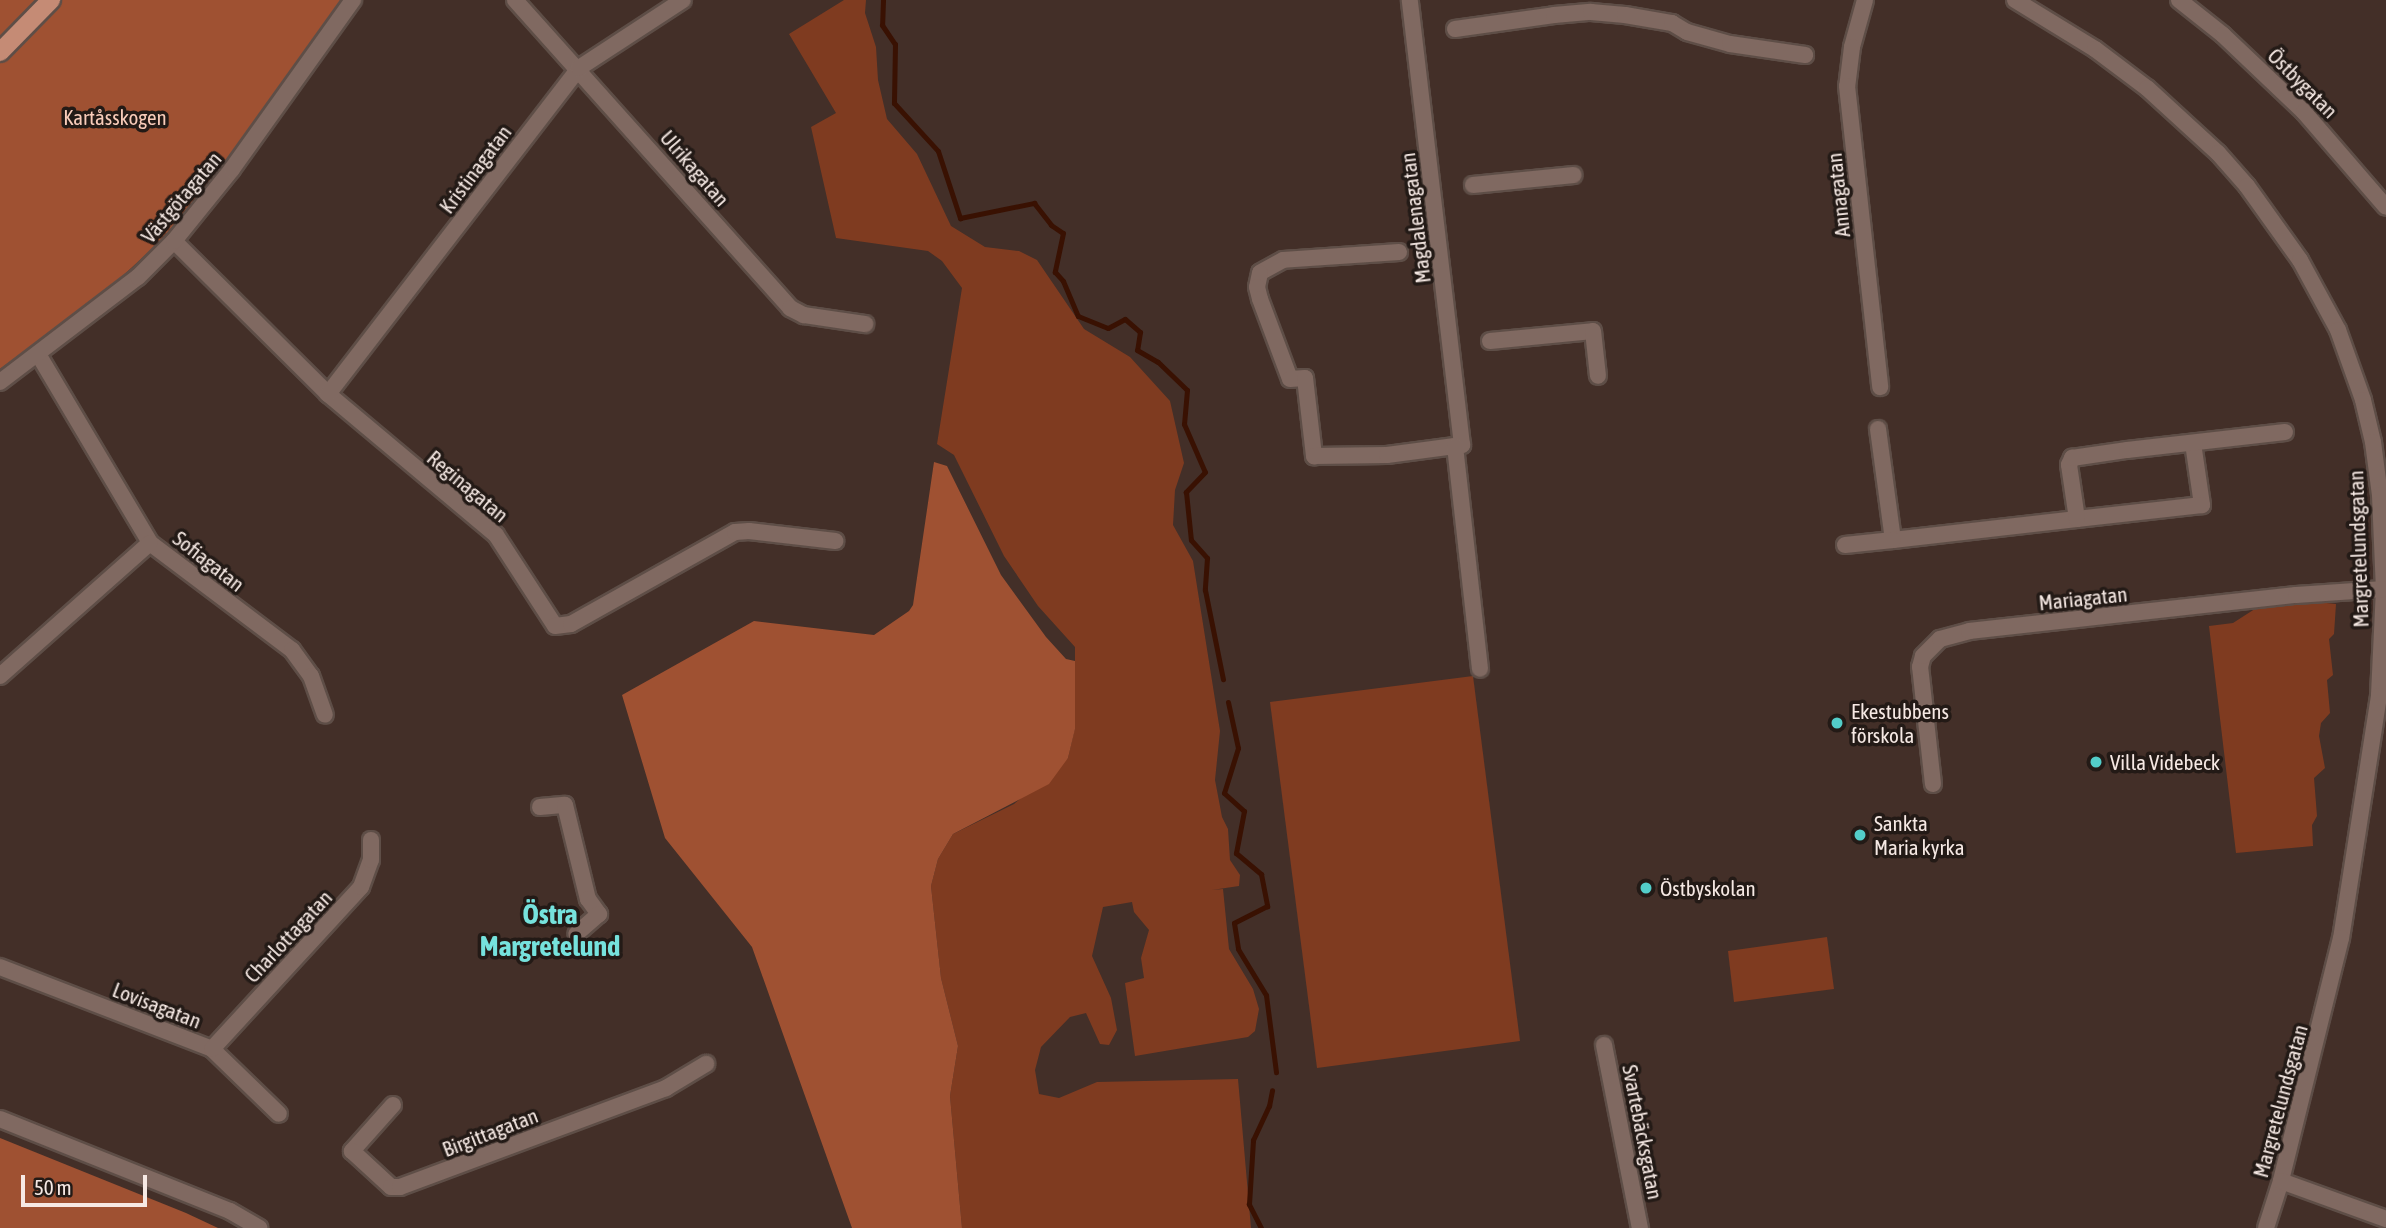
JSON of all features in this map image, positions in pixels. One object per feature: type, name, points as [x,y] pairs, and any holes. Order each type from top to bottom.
[{"type":"main road","points":[[0,51],[51,0]]},
{"type":"street","name":"Västgötagatan","points":[[0,382],[138,277],[174,242],[232,169],[353,0]]},
{"type":"street","name":"Ulrikagatan","points":[[515,0],[579,68],[790,308],[804,315],[865,324]]},
{"type":"street","name":"Kristinagatan","points":[[328,394],[579,68],[682,0]]},
{"type":"street","name":"Magdalenagatan","points":[[1410,0],[1480,668]]},
{"type":"street","name":"Annagatan","points":[[1865,0],[1852,47],[1847,86],[1880,387]]},
{"type":"street","name":"Margretelundsgatan","points":[[2015,0],[2095,49],[2147,88],[2218,153],[2247,186],[2300,260],[2334,320],[2379,441],[2384,589],[2378,696],[2341,938],[2281,1181],[2266,1228]]},
{"type":"street","name":"Östbygatan","points":[[2179,0],[2224,35],[2304,111],[2386,207]]},
{"type":"street","points":[[1455,29],[1591,12],[1672,23],[1706,38],[1770,52],[1805,55]]},
{"type":"street","points":[[1473,185],[1573,175]]},
{"type":"street","name":"Reginagatan","points":[[174,242],[328,394],[496,536],[555,626],[571,624],[735,532],[749,531],[835,541]]},
{"type":"street","points":[[1399,252],[1283,260],[1260,273],[1260,299],[1290,379],[1305,378],[1314,456],[1387,455],[1458,439]]},
{"type":"street","points":[[1490,341],[1593,331],[1598,376]]},
{"type":"street","name":"Sofiagatan","points":[[38,354],[150,542],[292,650],[311,676],[325,715]]},
{"type":"street","points":[[1878,429],[1893,540]]},
{"type":"street","points":[[2077,519],[2069,465],[2072,458],[2285,432]]},
{"type":"street","points":[[1845,545],[2202,505],[2193,443]]},
{"type":"street","points":[[0,676],[150,542]]},
{"type":"street","name":"Mariagatan","points":[[1933,784],[1920,667],[1923,656],[1940,639],[1969,631],[2296,595],[2384,589]]},
{"type":"street","points":[[540,807],[565,805],[588,899],[599,914],[576,934]]},
{"type":"street","name":"Charlottagatan","points":[[212,1049],[361,887],[371,860],[371,840]]},
{"type":"street","name":"Lovisagatan","points":[[0,967],[212,1049],[279,1114]]},
{"type":"street","name":"Svartebäcksgatan","points":[[1604,1045],[1640,1228]]},
{"type":"street","name":"Birgittagatan","points":[[393,1105],[352,1150],[391,1187],[400,1187],[666,1087],[706,1064]]},
{"type":"street","points":[[0,1118],[230,1211],[260,1228]]},
{"type":"street","points":[[2281,1181],[2386,1219]]},
{"type":"shaded area","points":[[844,0],[866,0],[865,13],[876,47],[878,80],[887,119],[917,154],[951,226],[985,247],[1019,251],[1037,260],[1084,329],[1130,357],[1170,401],[1184,463],[1175,490],[1173,525],[1193,561],[1220,731],[1215,780],[1222,817],[1228,829],[1230,860],[1240,875],[1239,886],[1212,890],[1223,889],[1229,949],[1253,989],[1259,1009],[1255,1031],[1248,1037],[1135,1056],[1125,983],[1144,978],[1141,958],[1149,930],[1134,912],[1132,902],[1103,907],[1092,956],[1111,998],[1117,1030],[1109,1045],[1100,1044],[1086,1013],[1070,1017],[1041,1047],[1035,1070],[1039,1094],[1059,1098],[1097,1082],[1238,1079],[1251,1228],[962,1228],[950,1096],[958,1046],[941,978],[931,886],[938,859],[953,834],[1014,804],[1068,758],[1075,728],[1075,647],[1038,606],[1004,556],[954,455],[937,444],[962,288],[942,261],[928,251],[836,238],[811,127],[836,113],[789,34]]},
{"type":"shaded area","points":[[2297,600],[2336,604],[2334,634],[2329,639],[2333,675],[2327,680],[2330,713],[2321,723],[2319,736],[2325,768],[2314,778],[2317,816],[2312,825],[2313,846],[2236,853],[2209,626],[2233,623],[2261,605]]},
{"type":"shaded area","points":[[1473,676],[1520,1041],[1317,1068],[1270,702]]},
{"type":"shaded area","points":[[1827,937],[1834,989],[1734,1002],[1728,951]]},
{"type":"green space","name":"Kartåsskogen","points":[[0,0],[342,0],[226,163],[166,236],[103,294],[0,369]]},
{"type":"green space","points":[[934,462],[947,466],[1001,575],[1046,637],[1066,659],[1075,661],[1075,729],[1068,758],[1049,784],[953,834],[938,859],[931,886],[941,978],[958,1046],[950,1096],[962,1228],[852,1228],[752,947],[665,838],[622,695],[754,621],[874,635],[909,611],[913,605]]},
{"type":"green space","points":[[0,1138],[186,1213],[218,1228],[0,1228]]},
{"type":"waterway","points":[[883,0],[882,25],[895,44],[894,103],[938,151],[960,218],[1034,203],[1051,225],[1063,233],[1055,272],[1063,281],[1078,316],[1108,328],[1125,319],[1140,332],[1137,350],[1158,362],[1187,390],[1184,424],[1205,472],[1186,492],[1191,540],[1207,558],[1205,590],[1223,679]]},
{"type":"waterway","points":[[1228,702],[1238,748],[1224,793],[1244,811],[1236,853],[1261,874],[1267,906],[1234,923],[1238,949],[1266,995],[1276,1072]]},
{"type":"waterway","points":[[1261,1228],[1249,1204],[1253,1140],[1269,1106],[1272,1090]]},
{"type":"place","name":"Ekestubbens förskola","points":[[1837,723]]},
{"type":"place","name":"Villa Videbeck","points":[[2096,762]]},
{"type":"place","name":"Sankta Maria kyrka","points":[[1860,835]]},
{"type":"place","name":"Östbyskolan","points":[[1646,888]]},
{"type":"district","name":"Östra Margretelund","points":[[550,930]]}]
